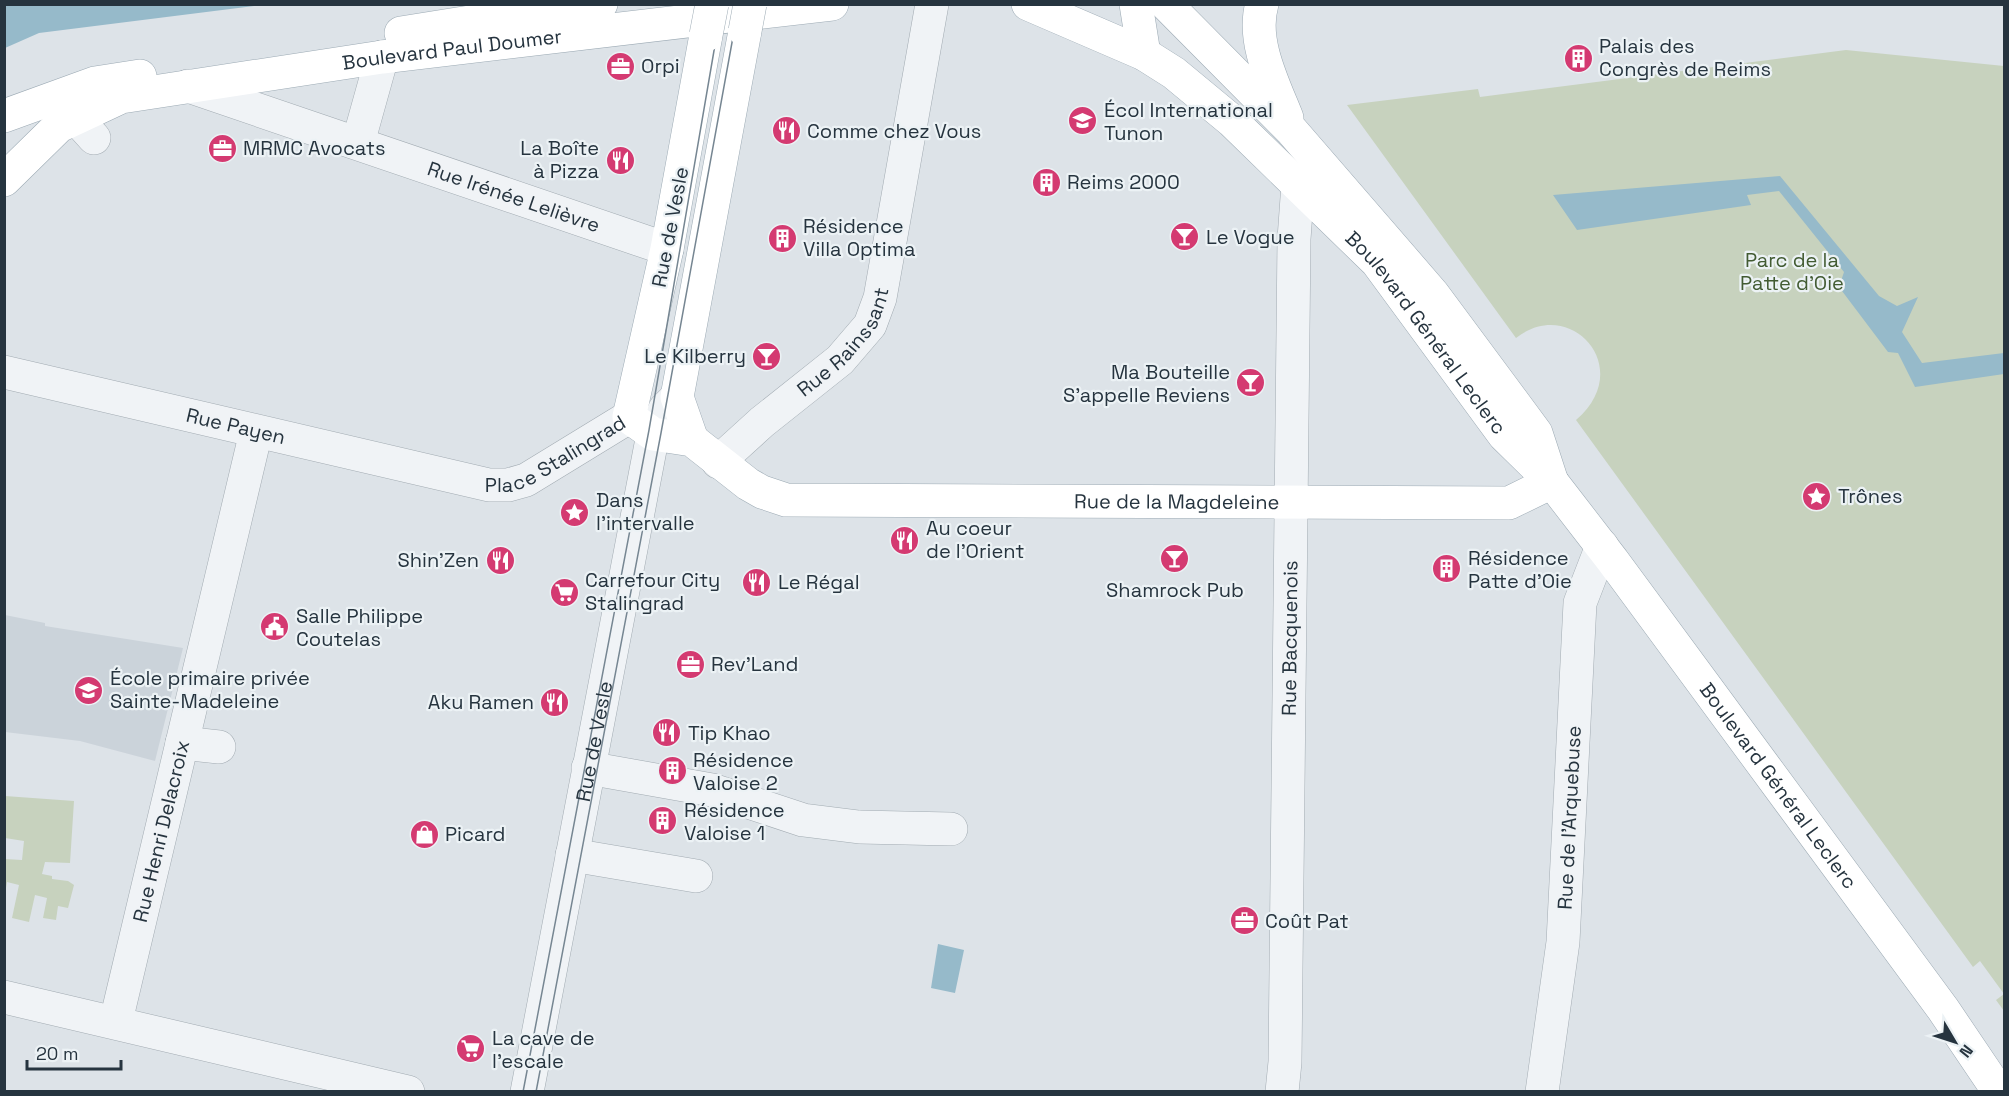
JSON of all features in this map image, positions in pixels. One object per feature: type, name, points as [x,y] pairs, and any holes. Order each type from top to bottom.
[{"type":"main road","name":"Boulevard Paul Doumer","points":[[8,116],[95,83],[513,15],[601,4]]},
{"type":"main road","name":"Boulevard Paul Doumer","points":[[4,180],[60,126],[85,128],[121,97],[382,57],[832,4]]},
{"type":"main road","name":"Boulevard Général Leclerc","points":[[1028,4],[1144,54],[1174,73],[1232,121],[1377,262],[1504,435],[1552,482],[1602,546],[1943,1010],[1999,1092]]},
{"type":"main road","points":[[1136,4],[1144,54]]},
{"type":"main road","name":"Boulevard Général Leclerc","points":[[1166,4],[1292,131],[1434,294],[1536,433],[1552,482]]},
{"type":"main road","points":[[1262,4],[1261,35],[1266,64],[1292,131]]},
{"type":"main road","name":"Rue de Vesle","points":[[677,397],[747,18]]},
{"type":"main road","name":"Rue de Vesle","points":[[641,425],[667,249],[709,20]]},
{"type":"main road","points":[[677,397],[693,440],[718,462]]},
{"type":"main road","name":"Place Stalingrad","points":[[641,425],[693,440]]},
{"type":"main road","name":"Rue de la Magdeleine","points":[[718,462],[762,492],[786,500],[1291,504],[1509,503],[1552,482]]},
{"type":"street","name":"Rue Rainssant","points":[[718,462],[762,422],[840,360],[870,325],[880,298],[933,4]]},
{"type":"street","points":[[358,143],[382,57]]},
{"type":"street","name":"Rue Irénée Lelièvre","points":[[188,86],[667,249]]},
{"type":"street","name":"Rue Bacquenois","points":[[1282,1092],[1285,1062],[1294,239],[1298,184]]},
{"type":"street","name":"Rue Payen","points":[[4,372],[466,482]]},
{"type":"street","name":"Rue de Vesle","points":[[527,1092],[588,768],[641,425],[665,409],[677,397]]},
{"type":"street","name":"Place Stalingrad","points":[[466,482],[508,485],[526,480],[641,425]]},
{"type":"street","name":"Rue Henri Delacroix","points":[[116,1021],[256,432]]},
{"type":"street","name":"Rue de l'Arquebuse","points":[[1542,1092],[1563,942],[1580,603],[1602,546]]},
{"type":"street","points":[[182,743],[219,747]]},
{"type":"street","points":[[588,768],[712,790],[803,820],[859,827],[951,829]]},
{"type":"street","points":[[572,855],[696,876]]},
{"type":"street","points":[[4,997],[116,1021],[408,1092]]},
{"type":"shaded area","name":"École primaire privée Sainte-Madeleine","points":[[5,615],[45,623],[45,626],[183,648],[155,761],[80,741],[5,732]]},
{"type":"green space","name":"Parc de la Patte d'Oie","points":[[1846,50],[2004,66],[2004,994],[1980,961],[1973,967],[1576,420],[1593,400],[1600,379],[1598,360],[1589,343],[1575,331],[1557,325],[1537,327],[1516,338],[1347,105],[1478,89],[1480,97]]},
{"type":"green space","points":[[5,796],[74,801],[70,863],[45,862],[42,874],[52,876],[52,879],[68,881],[74,885],[68,908],[58,906],[56,920],[43,918],[47,898],[35,895],[29,922],[12,918],[19,885],[7,882],[5,894],[5,859],[22,860],[24,841],[5,838]]},
{"type":"green space","points":[[2004,994],[2004,1011],[1996,1000]]},
{"type":"water","points":[[5,4],[261,5],[39,33],[5,48]]},
{"type":"water","points":[[1780,176],[1879,296],[1897,306],[1918,297],[1902,332],[1922,363],[2004,353],[2004,374],[1915,387],[1898,353],[1888,352],[1839,287],[1844,272],[1779,191],[1747,195],[1751,205],[1577,230],[1553,195]]},
{"type":"water","points":[[938,944],[964,950],[955,993],[931,988]]},
{"type":"tram line","points":[[523,1092],[649,430],[722,4]]},
{"type":"tram line","points":[[536,1092],[661,433],[739,4]]},
{"type":"place","name":"Palais des Congrès de Reims","points":[[1578,58]]},
{"type":"place","name":"Orpi","points":[[620,66]]},
{"type":"place","name":"Écol International Tunon","points":[[1083,121]]},
{"type":"place","name":"Comme chez Vous","points":[[786,131]]},
{"type":"place","name":"MRMC Avocats","points":[[222,148]]},
{"type":"place","name":"La Boîte à Pizza","points":[[620,160]]},
{"type":"place","name":"Reims 2000","points":[[1046,182]]},
{"type":"place","name":"Le Vogue","points":[[1185,237]]},
{"type":"place","name":"Résidence Villa Optima","points":[[782,238]]},
{"type":"place","name":"Le Kilberry","points":[[767,356]]},
{"type":"place","name":"Ma Bouteille S'appelle Reviens","points":[[1251,383]]},
{"type":"place","name":"Trônes","points":[[1817,496]]},
{"type":"place","name":"Dans l'intervalle","points":[[575,512]]},
{"type":"place","name":"Au coeur de l'Orient","points":[[905,540]]},
{"type":"place","name":"Shamrock Pub","points":[[1175,559]]},
{"type":"place","name":"Shin'Zen","points":[[500,560]]},
{"type":"place","name":"Résidence Patte d'Oie","points":[[1447,569]]},
{"type":"place","name":"Le Régal","points":[[757,582]]},
{"type":"place","name":"Carrefour City Stalingrad","points":[[564,592]]},
{"type":"place","name":"Salle Philippe Coutelas","points":[[275,627]]},
{"type":"place","name":"Rev’Land","points":[[690,664]]},
{"type":"place","name":"École primaire privée Sainte-Madeleine","points":[[89,690]]},
{"type":"place","name":"Aku Ramen","points":[[555,702]]},
{"type":"place","name":"Tip Khao","points":[[667,733]]},
{"type":"place","name":"Résidence Valoise 2","points":[[672,771]]},
{"type":"place","name":"Résidence Valoise 1","points":[[663,821]]},
{"type":"place","name":"Picard","points":[[424,834]]},
{"type":"place","name":"Coût Pat","points":[[1244,921]]},
{"type":"place","name":"La cave de l'escale","points":[[471,1049]]}]
